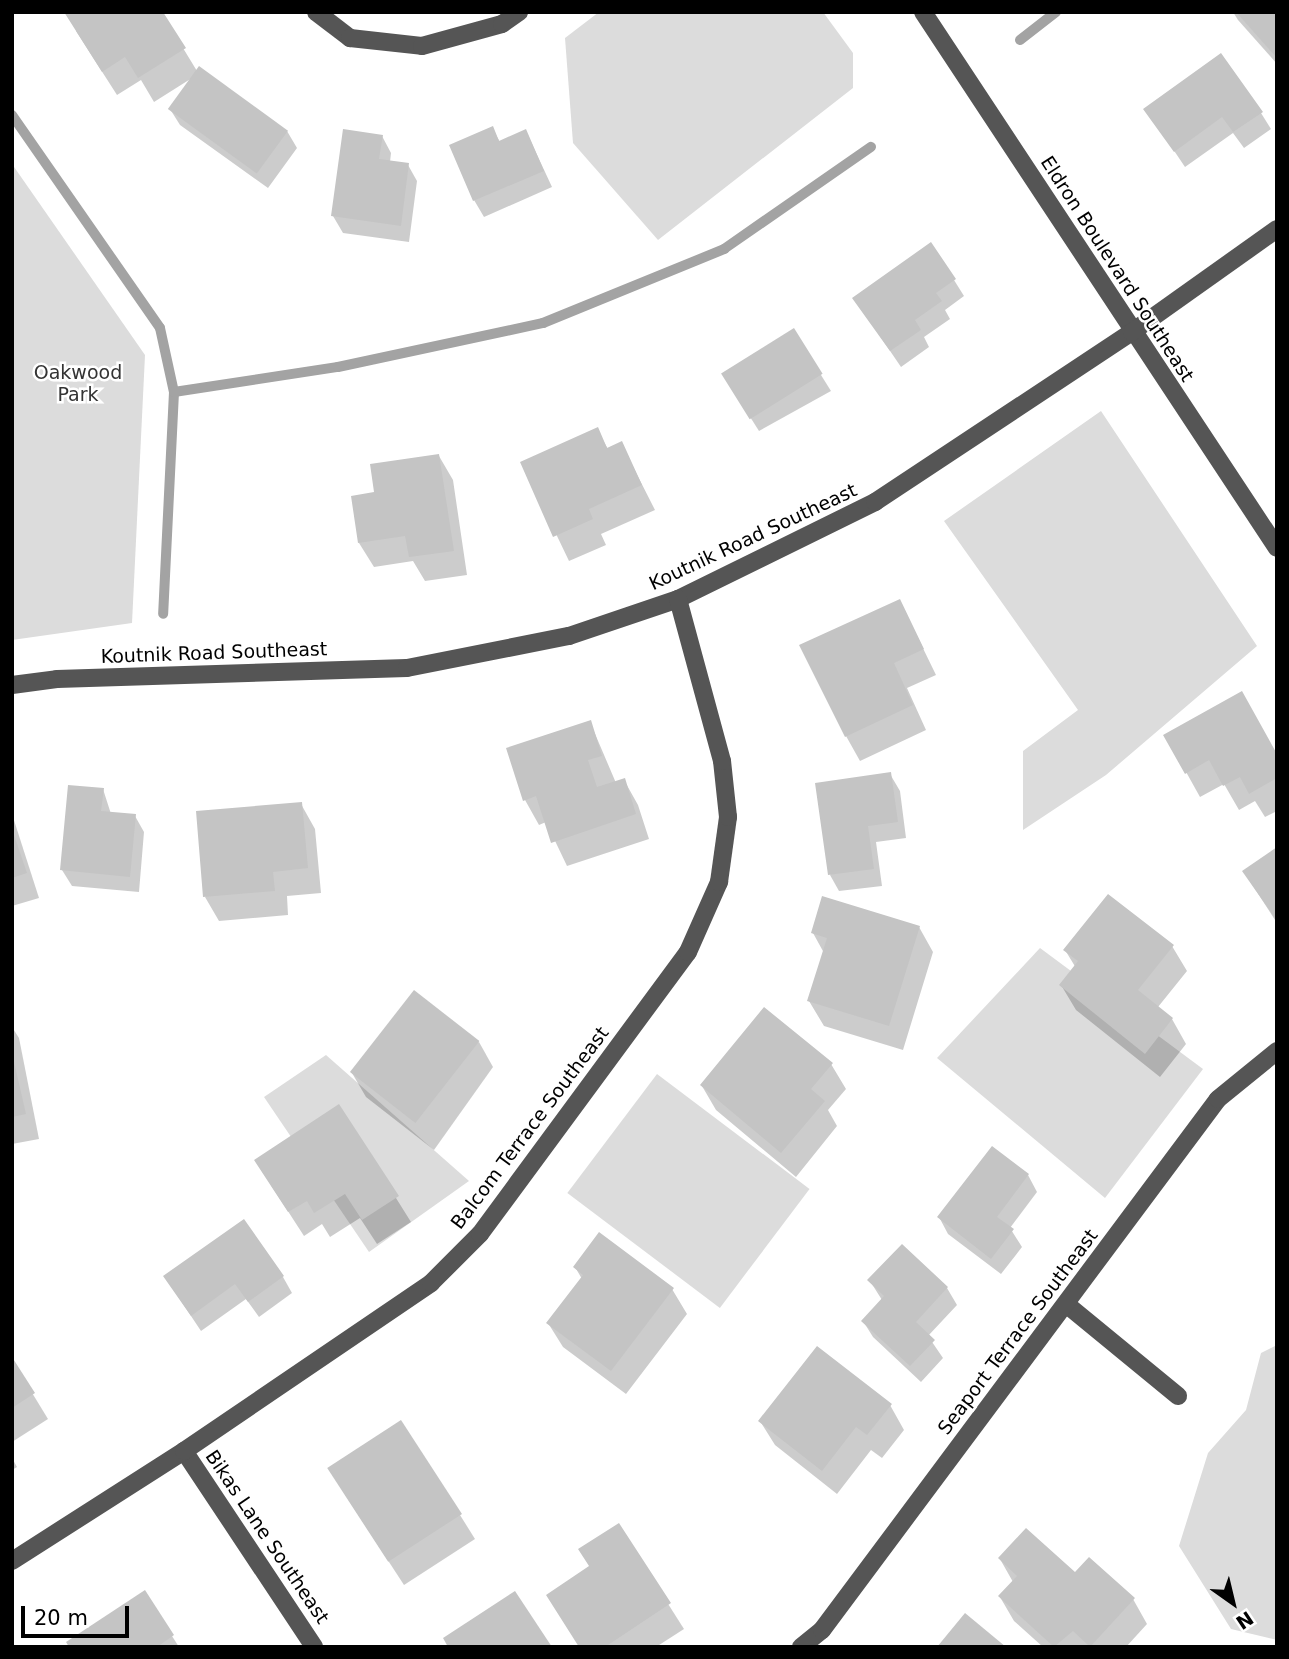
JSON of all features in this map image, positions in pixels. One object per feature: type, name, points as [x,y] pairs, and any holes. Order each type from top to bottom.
[{"type":"street","points":[[316,12],[350,38],[422,46],[502,24],[519,12]]},
{"type":"street","name":"Eldron Boulevard Southeast","points":[[923,12],[1277,548]]},
{"type":"street","name":"Koutnik Road Southeast","points":[[12,685],[57,679],[407,668],[569,636],[678,599],[875,502],[1132,332],[1277,229]]},
{"type":"street","name":"Balcom Terrace Southeast","points":[[12,1561],[184,1451],[431,1283],[480,1234],[688,953],[719,882],[728,817],[722,761],[678,599]]},
{"type":"street","name":"Seaport Terrace Southeast","points":[[801,1647],[822,1630],[1218,1099],[1277,1051]]},
{"type":"street","points":[[1066,1304],[1178,1396]]},
{"type":"street","name":"Bikas Lane Southeast","points":[[184,1451],[314,1647]]},
{"type":"green space","points":[[599,12],[823,12],[853,53],[853,88],[658,240],[573,143],[565,38]]},
{"type":"green space","name":"Oakwood Park","points":[[12,164],[145,355],[132,623],[12,640]]},
{"type":"green space","points":[[1101,411],[1257,646],[1106,775],[1023,830],[1023,751],[1078,710],[944,521]]},
{"type":"green space","points":[[1040,948],[1203,1069],[1105,1198],[937,1058]]},
{"type":"green space","points":[[326,1055],[469,1181],[369,1252],[264,1097]]},
{"type":"green space","points":[[657,1074],[810,1189],[720,1308],[567,1193]]},
{"type":"green space","points":[[1277,1345],[1277,1640],[1231,1629],[1179,1546],[1208,1453],[1246,1410],[1261,1353]]},
{"type":"building","points":[[64,12],[163,12],[186,48],[138,78],[125,57],[102,72]]},
{"type":"building","points":[[1236,12],[1277,12],[1277,58]]},
{"type":"building","points":[[1221,53],[1263,112],[1233,132],[1222,117],[1174,152],[1143,109]]},
{"type":"building","points":[[199,66],[288,131],[257,174],[168,109]]},
{"type":"building","points":[[493,126],[499,141],[526,129],[544,171],[473,201],[449,145]]},
{"type":"building","points":[[343,129],[383,135],[379,159],[409,163],[401,226],[331,216]]},
{"type":"building","points":[[931,242],[956,279],[936,293],[942,301],[915,320],[921,330],[890,351],[852,298]]},
{"type":"building","points":[[794,328],[823,374],[750,419],[721,374]]},
{"type":"building","points":[[598,427],[607,448],[622,441],[642,485],[589,509],[593,519],[553,537],[520,462]]},
{"type":"building","points":[[439,454],[454,551],[409,557],[405,536],[358,543],[351,496],[374,492],[370,464]]},
{"type":"building","points":[[900,599],[924,649],[894,663],[913,705],[845,737],[799,645]]},
{"type":"building","points":[[1242,691],[1277,754],[1277,778],[1249,794],[1240,777],[1223,786],[1209,760],[1185,774],[1163,735]]},
{"type":"building","points":[[591,720],[602,756],[588,760],[597,787],[625,778],[636,814],[551,843],[536,796],[523,801],[506,748]]},
{"type":"building","points":[[891,772],[898,822],[868,826],[874,869],[828,875],[815,783]]},
{"type":"building","points":[[68,785],[104,788],[101,811],[136,814],[130,877],[60,870]]},
{"type":"building","points":[[302,802],[308,868],[273,872],[275,891],[203,897],[196,811]]},
{"type":"building","points":[[12,829],[27,873],[12,878]]},
{"type":"building","points":[[1277,847],[1277,921],[1242,871]]},
{"type":"building","points":[[1108,894],[1174,945],[1138,990],[1173,1018],[1145,1054],[1059,985],[1078,961],[1063,950]]},
{"type":"building","points":[[822,896],[920,926],[889,1026],[807,1001],[827,938],[811,933]]},
{"type":"building","points":[[414,990],[479,1041],[415,1123],[350,1072]]},
{"type":"building","points":[[764,1007],[833,1063],[811,1089],[825,1101],[781,1153],[700,1085]]},
{"type":"building","points":[[12,1053],[26,1114],[12,1117]]},
{"type":"building","points":[[339,1104],[399,1196],[362,1220],[345,1194],[314,1213],[307,1201],[288,1212],[254,1160]]},
{"type":"building","points":[[992,1146],[1029,1174],[997,1217],[1014,1229],[991,1259],[937,1217]]},
{"type":"building","points":[[244,1219],[284,1276],[248,1302],[235,1284],[191,1316],[163,1276]]},
{"type":"building","points":[[599,1232],[674,1288],[611,1371],[546,1323],[583,1275],[573,1267]]},
{"type":"building","points":[[902,1244],[948,1287],[916,1322],[935,1340],[910,1366],[861,1321],[884,1296],[867,1280]]},
{"type":"building","points":[[817,1346],[892,1404],[867,1435],[856,1427],[822,1471],[758,1421]]},
{"type":"building","points":[[12,1357],[35,1393],[12,1408]]},
{"type":"building","points":[[401,1420],[462,1514],[388,1562],[327,1468]]},
{"type":"building","points":[[619,1523],[671,1603],[605,1647],[579,1647],[546,1595],[589,1566],[578,1549]]},
{"type":"building","points":[[1026,1528],[1075,1572],[1089,1557],[1135,1598],[1090,1647],[1073,1631],[1054,1647],[998,1596],[1017,1576],[998,1558]]},
{"type":"building","points":[[145,1590],[174,1635],[157,1647],[69,1647],[66,1642]]},
{"type":"building","points":[[515,1591],[552,1647],[448,1647],[443,1638]]},
{"type":"building","points":[[965,1613],[1006,1647],[937,1647]]},
{"type":"waterway","points":[[1020,40],[1056,12]]},
{"type":"waterway","points":[[12,115],[160,328],[174,392],[163,614]]},
{"type":"waterway","points":[[174,392],[338,367],[543,323],[724,249],[871,147]]}]
